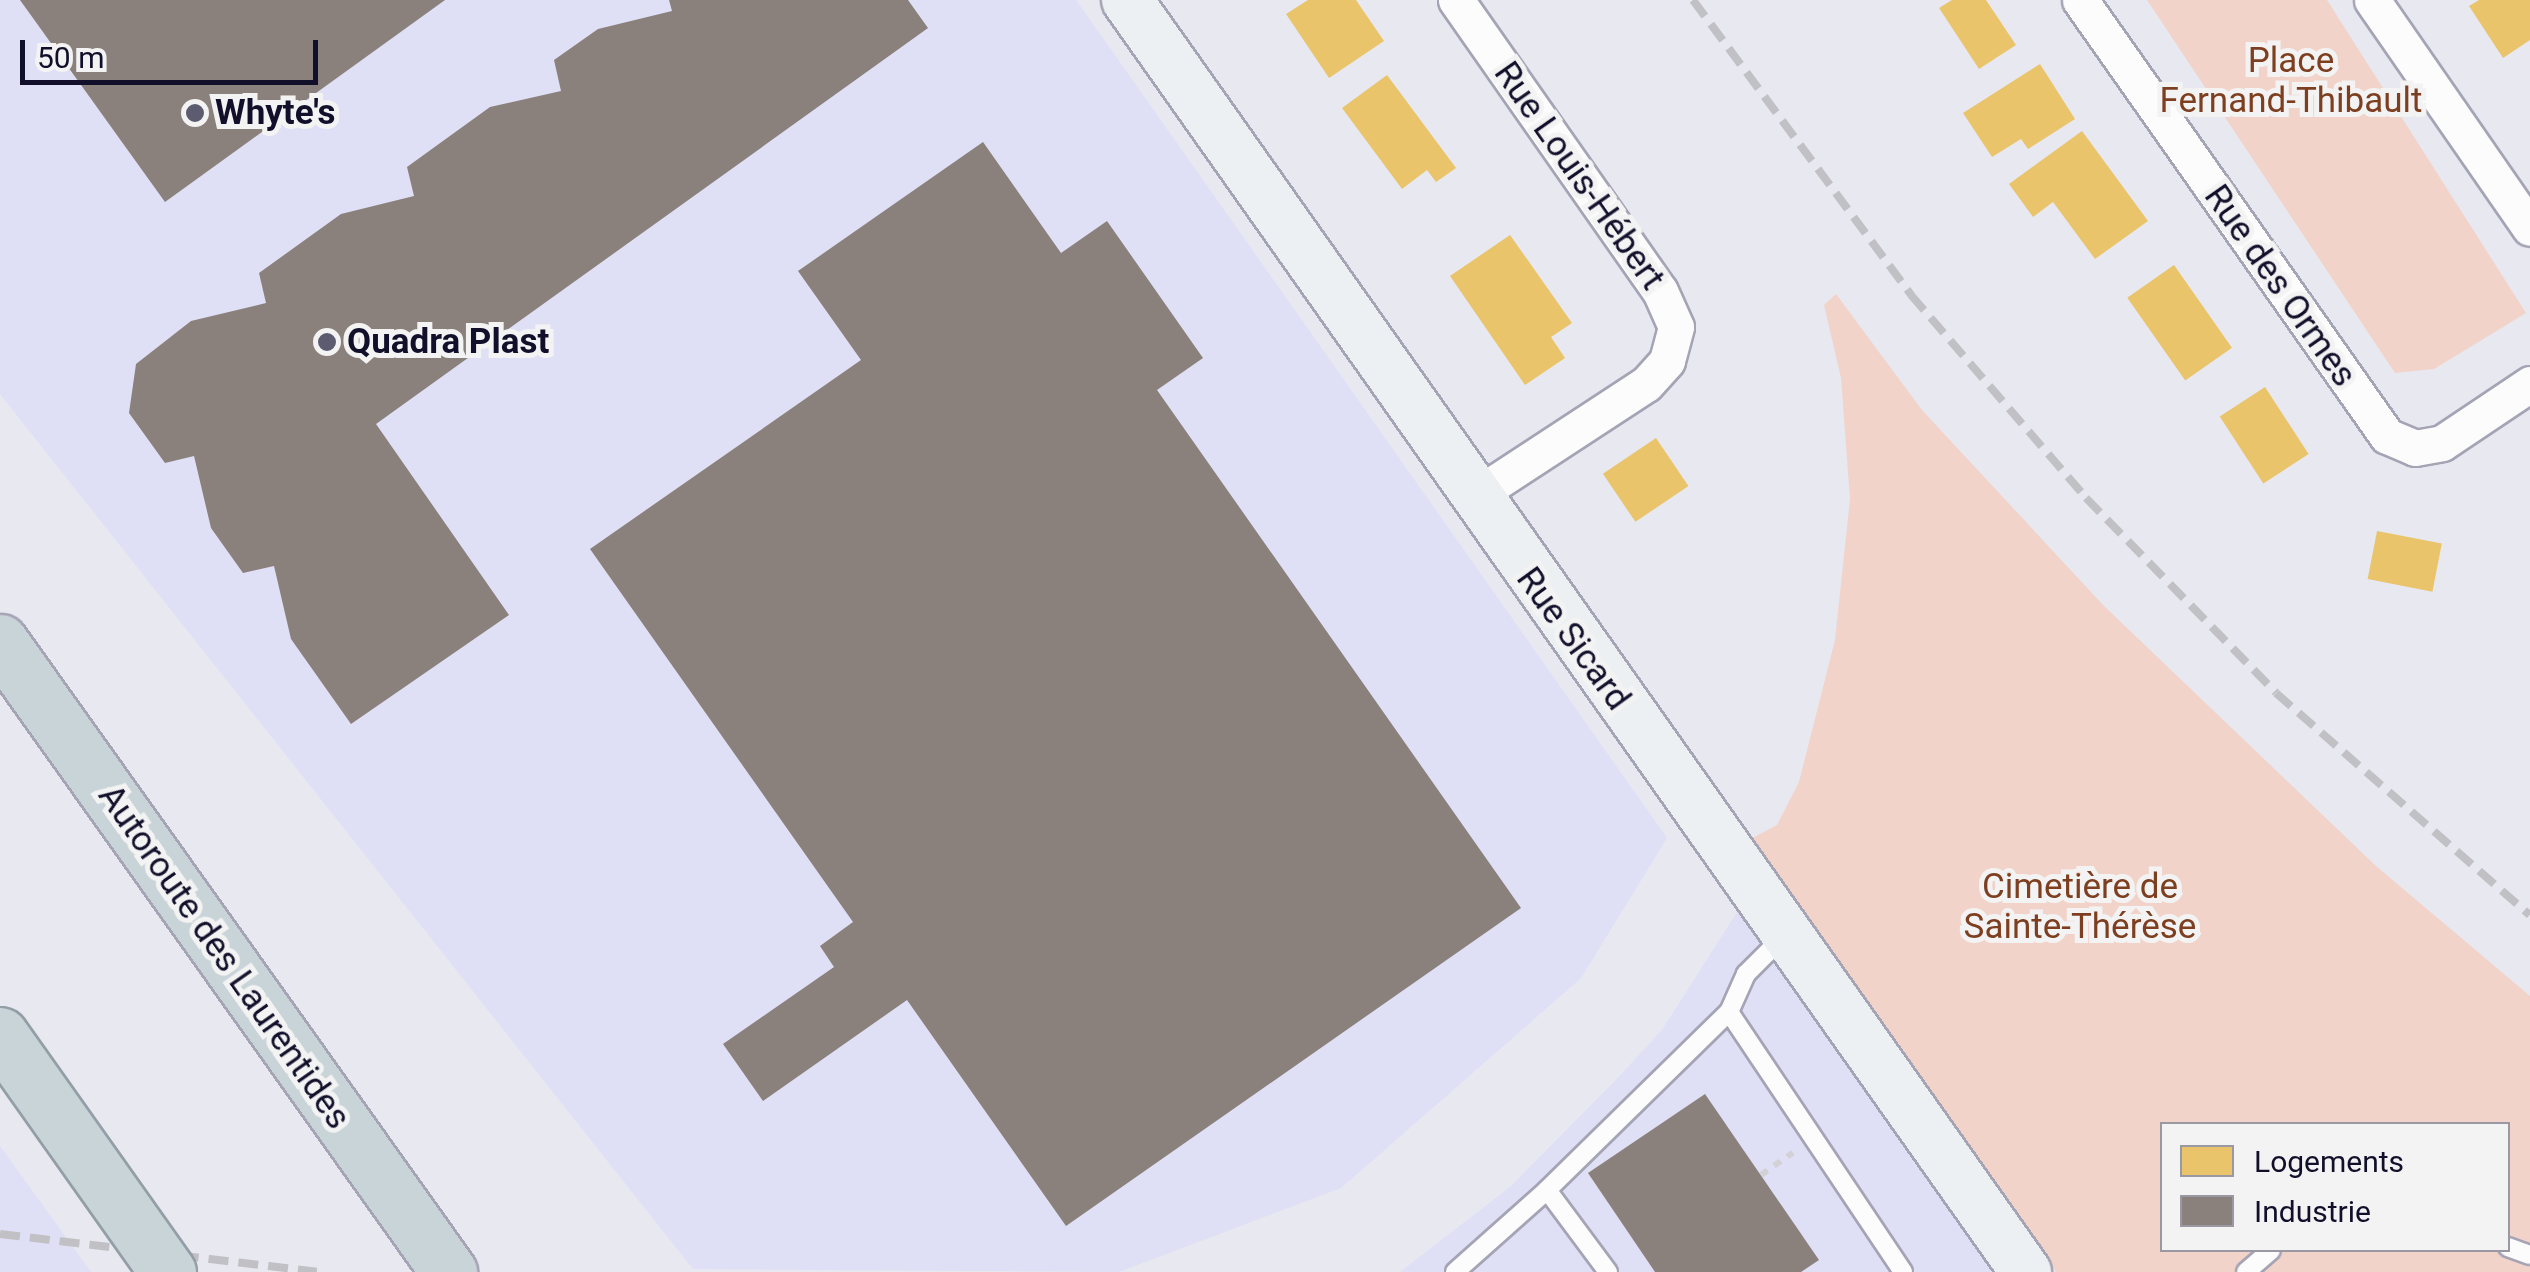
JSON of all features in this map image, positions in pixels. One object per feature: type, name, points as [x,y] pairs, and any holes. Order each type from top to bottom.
[{"type":"highway","name":"Autoroute des Laurentides","points":[[0,642],[449,1272]]},
{"type":"highway","points":[[0,1036],[168,1272]]},
{"type":"street","name":"Rue Sicard","points":[[1127,0],[1472,498],[2026,1272]]},
{"type":"street","name":"Rue Louis-Hébert","points":[[1456,0],[1660,291],[1676,327],[1668,361],[1646,384],[1472,498]]},
{"type":"street","name":"Rue des Ormes","points":[[2080,0],[2387,436],[2415,448],[2442,443],[2530,384]]},
{"type":"street","points":[[2372,0],[2530,228]]},
{"type":"lane","points":[[1455,1272],[1547,1190],[1729,1012],[1746,974],[1784,935]]},
{"type":"lane","points":[[1729,1012],[1903,1272]]},
{"type":"lane","points":[[1547,1190],[1608,1272]]},
{"type":"lane","points":[[2246,1272],[2269,1252]]},
{"type":"shaded area","points":[[0,0],[1076,0],[1667,838],[1581,978],[1341,1188],[1119,1272],[693,1269],[0,394]]},
{"type":"shaded area","points":[[1741,906],[1999,1272],[1400,1272],[1510,1187],[1616,1080],[1662,1030]]},
{"type":"shaded area","points":[[0,1146],[91,1272],[0,1272]]},
{"type":"green space","name":"Place Fernand-Thibault","points":[[2147,0],[2327,0],[2526,313],[2434,369],[2395,373]]},
{"type":"green space","name":"Cimetière de Sainte-Thérèse","points":[[1836,294],[1922,410],[2104,606],[2376,866],[2530,996],[2530,1272],[2056,1272],[1749,840],[1777,825],[1799,782],[1835,640],[1850,499],[1841,378],[1824,305]]},
{"type":"building: Logements","points":[[1308,0],[1356,0],[1384,41],[1329,78],[1286,14]]},
{"type":"building: Logements","points":[[1952,0],[1986,0],[2016,45],[1979,69],[1939,8]]},
{"type":"building: Logements","points":[[2479,0],[2530,0],[2530,40],[2503,58],[2469,6]]},
{"type":"building: Logements","points":[[2040,64],[2075,119],[2028,149],[2021,139],[1992,157],[1963,113]]},
{"type":"building: Logements","points":[[1387,75],[1456,168],[1436,182],[1427,170],[1402,189],[1342,108]]},
{"type":"building: Logements","points":[[2082,131],[2148,221],[2095,259],[2053,202],[2033,217],[2009,184]]},
{"type":"building: Logements","points":[[1510,235],[1572,323],[1551,337],[1565,358],[1525,385],[1450,276]]},
{"type":"building: Logements","points":[[2174,265],[2232,348],[2185,380],[2127,298]]},
{"type":"building: Logements","points":[[2265,387],[2309,454],[2263,484],[2220,416]]},
{"type":"building: Logements","points":[[1656,438],[1688,486],[1635,522],[1603,474]]},
{"type":"building: Logements","points":[[2377,531],[2442,544],[2432,592],[2368,579]]},
{"type":"building: Industrie","name":"Whyte's","points":[[20,0],[445,0],[165,202]]},
{"type":"building: Industrie","name":"Quadra Plast","points":[[669,0],[908,0],[928,28],[376,424],[509,615],[351,724],[291,639],[274,566],[243,573],[211,528],[194,456],[165,463],[129,413],[136,364],[191,321],[266,303],[259,273],[341,214],[414,196],[407,167],[490,107],[561,91],[554,60],[598,29],[672,11]]},
{"type":"building: Industrie","points":[[983,142],[1061,253],[1107,221],[1203,358],[1157,390],[1521,908],[1066,1226],[907,1000],[763,1101],[723,1044],[834,967],[820,946],[853,922],[590,549],[861,360],[798,271]]},
{"type":"building: Industrie","points":[[1705,1094],[1819,1260],[1801,1272],[1655,1272],[1588,1173]]},
{"type":"railway","points":[[1693,0],[1911,295],[2086,498],[2276,693],[2530,915]]},
{"type":"railway","points":[[0,1234],[317,1272]]},
{"type":"place","name":"Whyte's","points":[[195,113]]},
{"type":"place","name":"Quadra Plast","points":[[327,342]]}]
